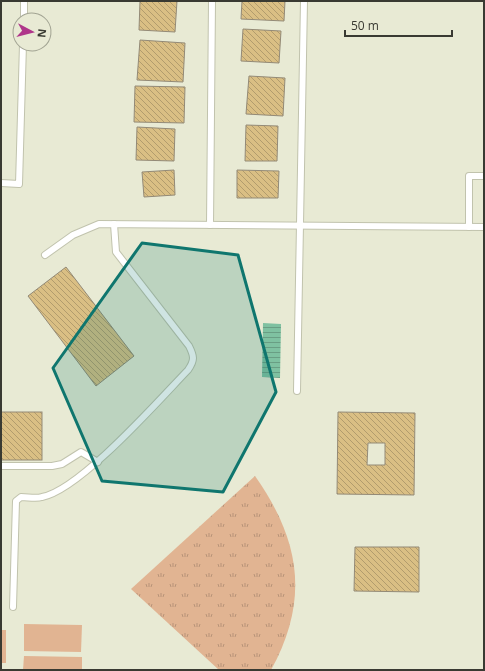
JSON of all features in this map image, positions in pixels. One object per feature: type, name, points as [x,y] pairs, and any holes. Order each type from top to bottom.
[{"type":"lane","points":[[24,1],[24,12]]},
{"type":"lane","points":[[210,225],[212,1]]},
{"type":"lane","points":[[297,391],[304,1]]},
{"type":"lane","points":[[1,183],[19,184],[23,52]]},
{"type":"lane","points":[[469,227],[469,176],[484,176]]},
{"type":"lane","points":[[45,255],[73,235],[99,224],[484,227]]},
{"type":"lane","points":[[13,607],[16,501],[21,497],[42,498],[58,491],[98,462],[188,370],[194,362],[194,356],[189,346],[116,252],[114,224]]},
{"type":"lane","points":[[1,466],[52,466],[62,464],[81,452],[98,462]]},
{"type":"highlighted area","points":[[142,243],[238,255],[276,392],[223,492],[102,481],[53,368]]},
{"type":"green space","points":[[255,476],[282,523],[290,547],[294,570],[295,594],[291,619],[283,644],[271,670],[219,670],[131,589]]},
{"type":"green space","points":[[24,624],[82,625],[81,652],[24,651]]},
{"type":"green space","points":[[1,630],[6,630],[6,663],[1,663]]},
{"type":"green space","points":[[24,656],[82,657],[82,670],[23,670]]},
{"type":"shaded area","points":[[263,323],[281,324],[280,378],[262,377]]},
{"type":"building","points":[[140,1],[177,1],[175,32],[139,30]]},
{"type":"building","points":[[242,1],[285,1],[284,21],[241,19]]},
{"type":"building","points":[[243,29],[281,31],[279,63],[241,61]]},
{"type":"building","points":[[140,40],[185,43],[183,82],[137,80]]},
{"type":"building","points":[[249,76],[285,78],[283,116],[246,114]]},
{"type":"building","points":[[135,86],[185,87],[184,123],[134,122]]},
{"type":"building","points":[[246,125],[278,126],[277,161],[245,161]]},
{"type":"building","points":[[137,127],[175,129],[174,161],[136,160]]},
{"type":"building","points":[[174,170],[175,195],[144,197],[142,172]]},
{"type":"building","points":[[237,170],[279,171],[278,198],[237,198]]},
{"type":"building","points":[[66,267],[134,356],[96,386],[28,296]]},
{"type":"building","points":[[1,412],[42,412],[42,460],[1,460]]},
{"type":"building","points":[[338,412],[415,413],[414,495],[337,494]],"holes":[[[368,443],[385,443],[385,465],[367,465]]]},
{"type":"building","points":[[355,547],[419,547],[419,592],[354,591]]}]
